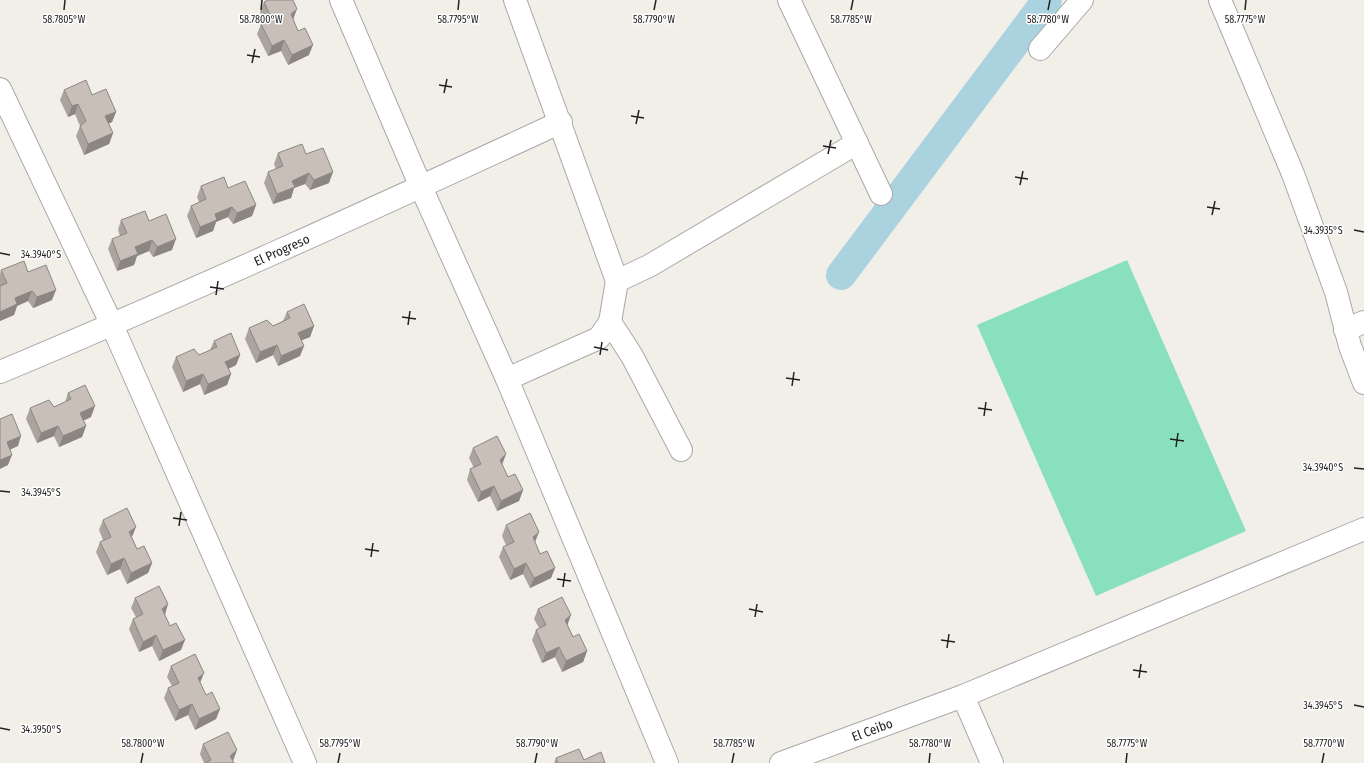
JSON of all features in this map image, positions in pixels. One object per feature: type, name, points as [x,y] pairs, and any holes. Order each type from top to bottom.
[{"type":"street","points":[[341,0],[421,187],[507,379],[667,763]]},
{"type":"street","points":[[507,379],[599,338],[610,322],[617,281],[561,122],[515,0]]},
{"type":"street","points":[[789,0],[882,194]]},
{"type":"street","points":[[1040,49],[1082,0]]},
{"type":"street","points":[[1220,0],[1293,174],[1336,292],[1355,326],[1364,382]]},
{"type":"street","points":[[0,89],[112,325],[305,763]]},
{"type":"street","name":"El Progreso","points":[[0,372],[112,325],[421,187],[561,122]]},
{"type":"street","points":[[617,281],[649,266],[857,143]]},
{"type":"street","points":[[610,322],[632,356],[681,450]]},
{"type":"street","name":"El Ceibo","points":[[781,763],[963,696],[1364,529]]},
{"type":"street","points":[[963,696],[992,763]]},
{"type":"green space","points":[[1127,260],[1246,531],[1096,596],[977,325]]},
{"type":"building","points":[[268,0],[293,0],[297,9],[291,14],[298,31],[305,28],[313,45],[292,55],[284,40],[272,46],[261,24],[272,19],[264,2]]},
{"type":"building","points":[[86,80],[92,95],[106,89],[116,112],[105,116],[113,133],[88,144],[80,126],[86,121],[78,104],[72,106],[64,90]]},
{"type":"building","points":[[302,144],[306,154],[323,148],[333,172],[314,180],[309,173],[292,181],[295,187],[277,194],[268,172],[283,166],[278,153]]},
{"type":"building","points":[[224,177],[228,188],[245,181],[256,205],[237,213],[232,207],[215,214],[217,220],[200,227],[191,206],[206,199],[201,186]]},
{"type":"building","points":[[145,211],[149,221],[166,214],[176,239],[157,247],[152,240],[135,247],[138,254],[120,261],[112,239],[127,233],[121,220]]},
{"type":"building","points":[[24,261],[28,272],[46,265],[56,290],[37,297],[32,291],[15,298],[17,304],[0,312],[0,286],[7,283],[1,270]]},
{"type":"building","points":[[304,304],[314,326],[298,333],[304,346],[281,356],[277,345],[260,352],[249,328],[267,320],[273,326],[290,318],[287,312]]},
{"type":"building","points":[[231,333],[240,355],[225,362],[231,374],[208,384],[203,374],[186,381],[176,357],[194,349],[199,355],[217,347],[214,341]]},
{"type":"building","points":[[85,385],[95,406],[80,413],[86,426],[63,436],[58,426],[41,433],[30,408],[49,400],[54,407],[71,399],[68,393]]},
{"type":"building","points":[[12,414],[21,436],[7,442],[12,455],[0,460],[0,419]]},
{"type":"building","points":[[497,436],[506,454],[500,460],[508,477],[515,474],[523,490],[501,501],[494,486],[481,492],[470,469],[481,464],[473,448]]},
{"type":"building","points":[[127,508],[136,527],[129,532],[137,549],[144,546],[152,563],[131,573],[124,558],[111,564],[100,542],[111,537],[103,520]]},
{"type":"building","points":[[530,513],[539,532],[533,537],[540,554],[547,551],[555,568],[534,578],[526,563],[514,569],[503,547],[514,542],[506,525]]},
{"type":"building","points":[[159,586],[168,604],[162,609],[170,626],[176,623],[185,640],[163,650],[156,635],[143,642],[133,619],[143,614],[135,598]]},
{"type":"building","points":[[562,597],[571,615],[565,620],[573,637],[579,634],[587,651],[566,661],[559,647],[546,653],[536,630],[546,625],[538,609]]},
{"type":"building","points":[[195,654],[204,673],[198,678],[206,695],[212,692],[220,709],[199,719],[192,704],[179,710],[168,688],[179,683],[171,666]]},
{"type":"building","points":[[228,732],[237,750],[230,756],[234,763],[205,763],[211,760],[203,744]]},
{"type":"building","points":[[579,749],[584,760],[601,752],[605,763],[558,763],[556,758]]},
{"type":"waterway","points":[[841,275],[1047,0]]}]
